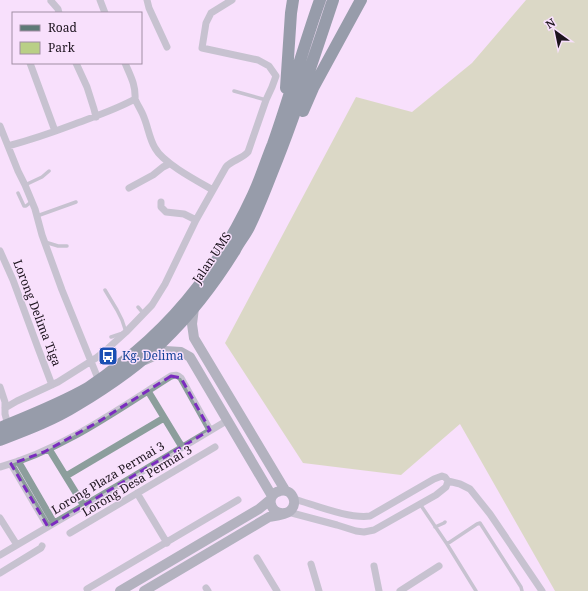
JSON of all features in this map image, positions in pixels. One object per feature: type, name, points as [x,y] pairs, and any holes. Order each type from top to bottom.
[{"type":"highway","points":[[285,107],[293,0]]},
{"type":"highway","name":"Jalan UMS","points":[[4,427],[47,409],[99,381],[139,350],[166,324],[193,294],[226,246],[253,194],[265,166],[320,0]]},
{"type":"highway","name":"Jalan UMS","points":[[0,440],[38,425],[76,406],[115,380],[161,343],[194,308],[221,272],[249,227],[287,136],[333,0]]},
{"type":"highway","points":[[287,136],[300,119],[313,88],[361,0]]},
{"type":"street","points":[[100,0],[106,12]]},
{"type":"street","points":[[147,0],[149,8],[167,47]]},
{"type":"street","points":[[5,408],[52,385],[91,361],[105,351],[144,314],[152,305],[165,284],[196,220],[226,167],[248,152],[276,76],[269,66],[258,60],[202,48],[206,22],[211,14],[232,0]]},
{"type":"street","points":[[51,1],[59,12]]},
{"type":"street","points":[[30,64],[55,131]]},
{"type":"street","points":[[76,64],[87,87],[96,117]]},
{"type":"street","points":[[125,64],[134,86],[134,99],[144,116],[148,130],[159,155],[169,164],[212,190]]},
{"type":"street","points":[[8,146],[31,140],[96,117],[134,99]]},
{"type":"street","points":[[0,126],[32,202],[62,290],[99,381]]},
{"type":"street","points":[[129,188],[153,175],[169,164]]},
{"type":"street","points":[[160,202],[161,207],[166,212],[184,214],[196,220]]},
{"type":"street","name":"Lorong Delima Tiga","points":[[0,250],[13,280],[52,385]]},
{"type":"street","points":[[144,591],[269,517],[287,513],[293,507],[294,499],[291,494],[285,490],[194,338],[192,324],[194,308]]},
{"type":"street","points":[[136,364],[165,351],[181,352],[190,357],[272,497],[271,503],[277,513],[287,513],[364,532],[374,530],[420,504],[443,490],[448,481]]},
{"type":"street","points":[[0,467],[15,463],[49,449],[98,422],[171,376],[175,375],[179,376],[210,430]]},
{"type":"street","points":[[0,387],[5,402],[4,427]]},
{"type":"street","points":[[148,391],[182,447]]},
{"type":"street","points":[[66,476],[164,418]]},
{"type":"street","name":"Lorong Plaza Permai 3","points":[[0,555],[228,420]]},
{"type":"street","name":"Lorong Desa Permai 3","points":[[70,533],[215,447]]},
{"type":"street","points":[[49,449],[84,506]]},
{"type":"street","points":[[15,463],[51,525]]},
{"type":"street","points":[[294,499],[349,515],[364,517],[370,516],[439,477],[445,477],[448,481],[470,489],[490,514],[542,591]]},
{"type":"street","points":[[120,591],[259,509],[278,491],[285,490]]},
{"type":"street","points":[[137,493],[167,543]]},
{"type":"street","points":[[87,590],[238,500]]},
{"type":"street","points":[[0,518],[17,545]]},
{"type":"street","points":[[0,573],[42,546]]},
{"type":"street","points":[[257,558],[277,591]]},
{"type":"street","points":[[311,564],[319,591]]},
{"type":"street","points":[[374,566],[378,591]]},
{"type":"street","points":[[400,591],[439,566]]},
{"type":"lane","points":[[234,91],[266,100]]},
{"type":"lane","points":[[25,185],[42,177],[49,171]]},
{"type":"lane","points":[[18,193],[24,206],[32,202]]},
{"type":"lane","points":[[37,216],[76,202]]},
{"type":"lane","points":[[45,242],[58,246],[67,246]]},
{"type":"lane","points":[[105,290],[122,320],[126,332],[112,337]]},
{"type":"lane","points":[[138,307],[144,314]]},
{"type":"lane","points":[[420,504],[476,591]]},
{"type":"lane","points":[[435,527],[445,522]]},
{"type":"lane","points":[[447,544],[480,523],[521,587],[522,591]]},
{"type":"highlighted area","points":[[171,376],[181,378],[210,430],[48,527],[11,464],[44,452],[98,422]]},
{"type":"green space","points":[[526,0],[588,0],[588,591],[555,591],[460,424],[401,475],[303,463],[225,343],[356,97],[412,112],[472,63]]},
{"type":"place","name":"Kg. Delima","points":[[108,356]]}]
